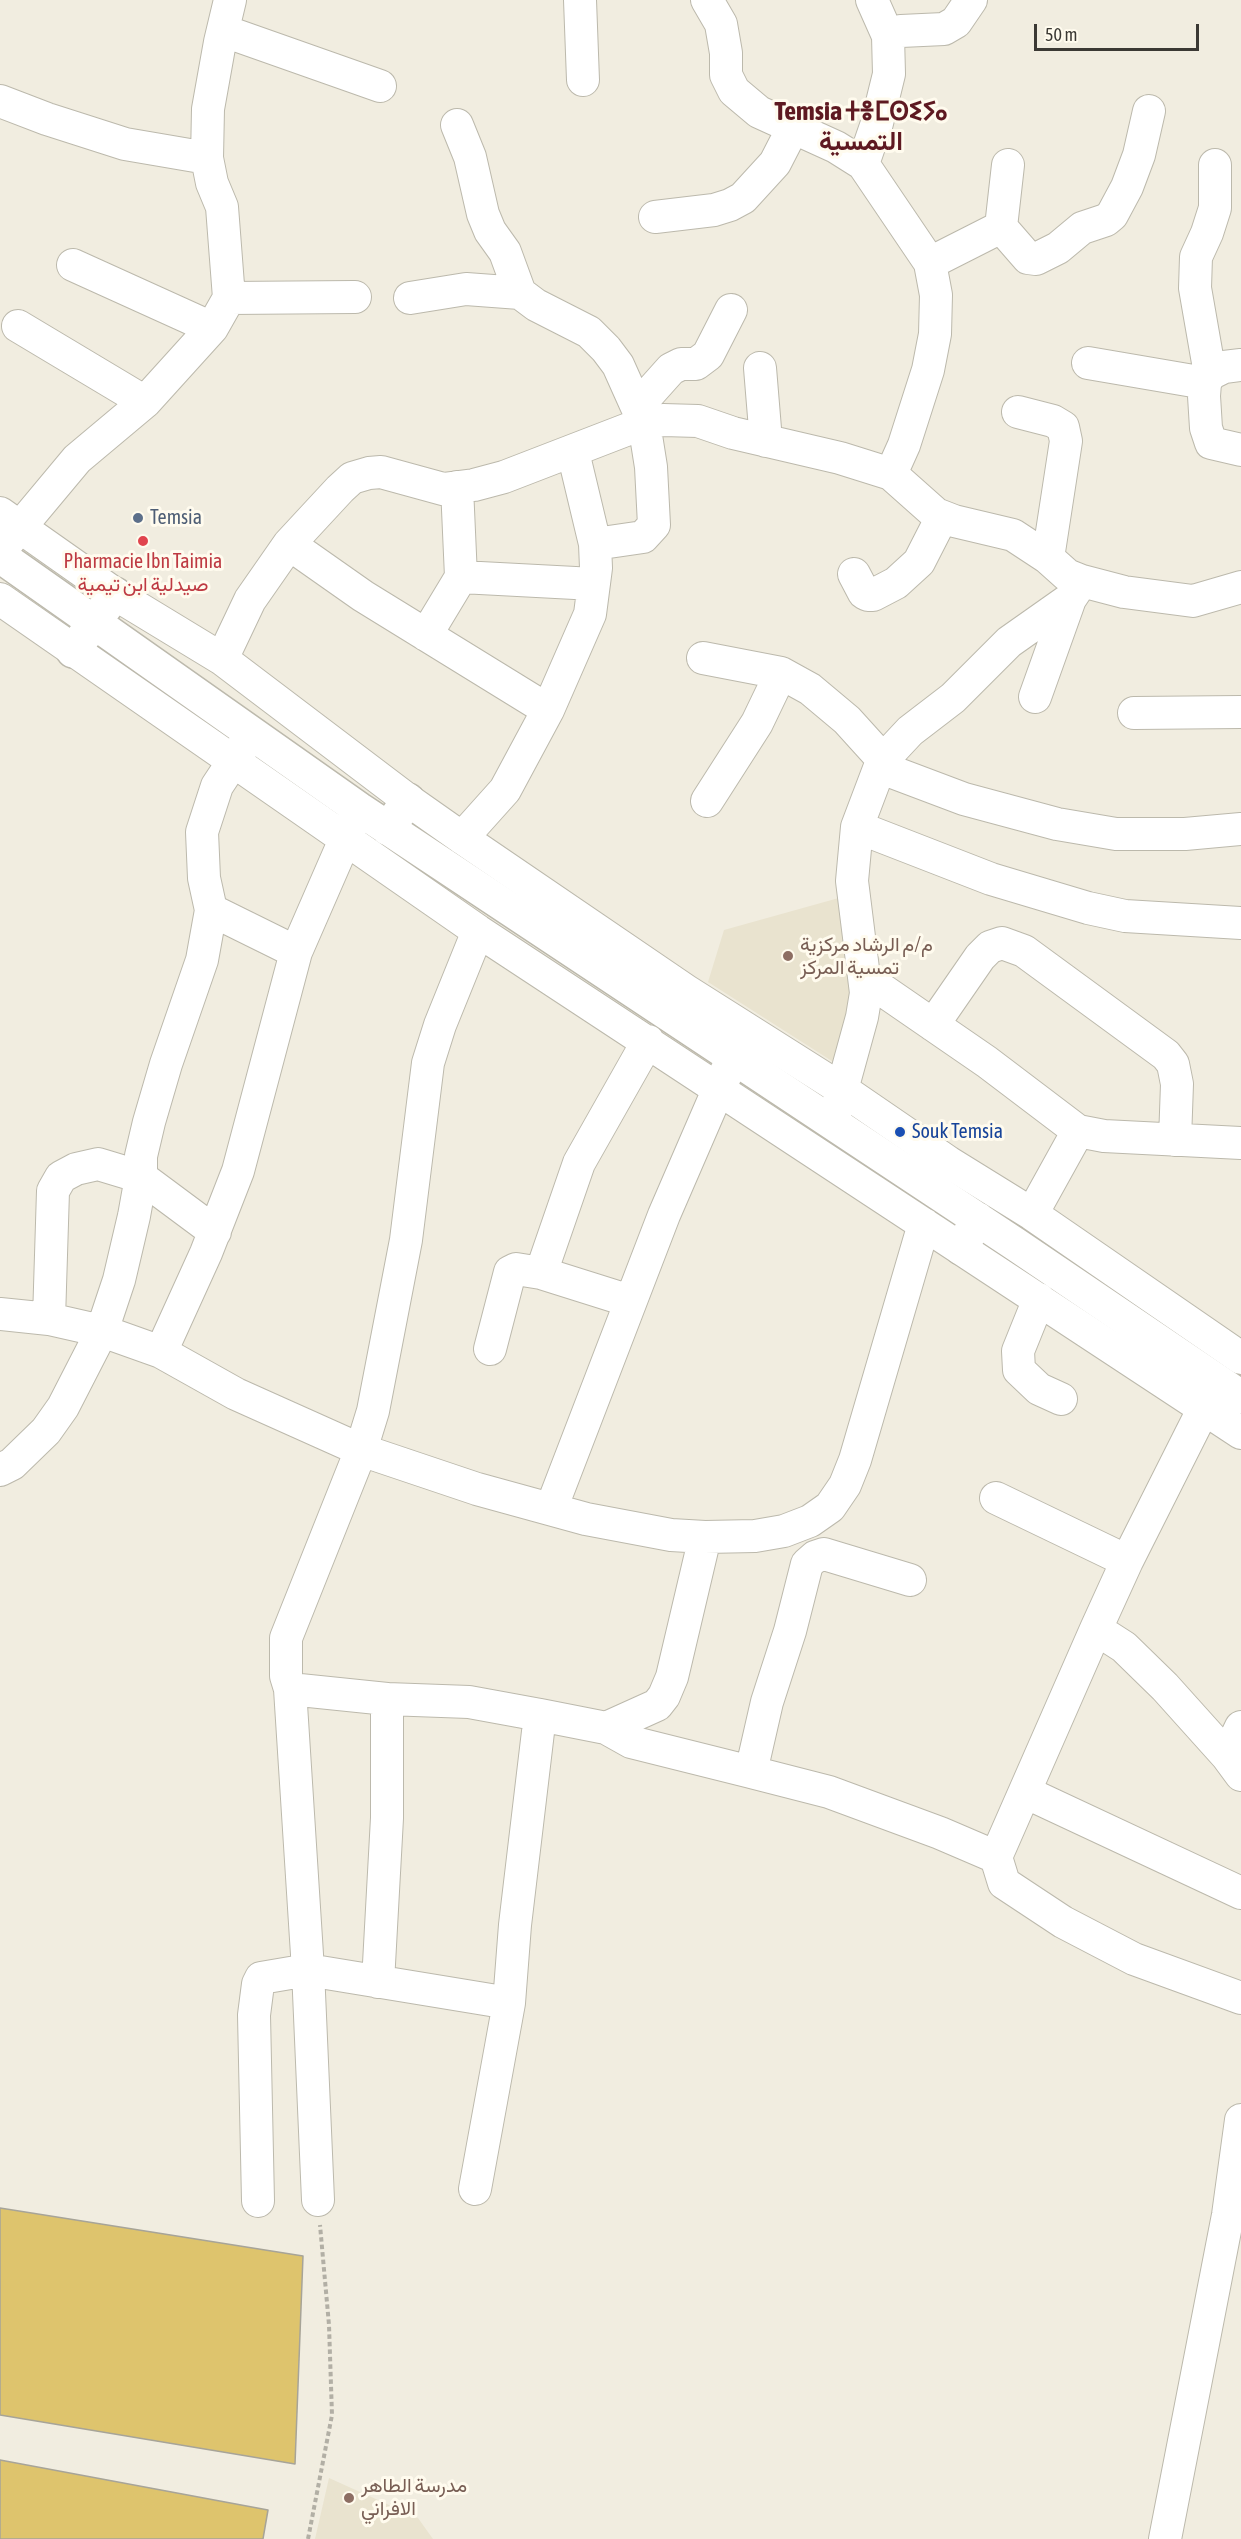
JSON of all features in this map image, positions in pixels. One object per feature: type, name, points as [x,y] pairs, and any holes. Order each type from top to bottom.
[{"type":"main road","points":[[0,554],[252,734],[352,823],[388,829],[978,1219],[1221,1396]]},
{"type":"main road","points":[[73,651],[115,594]]},
{"type":"main road","points":[[388,829],[408,800]]},
{"type":"main road","points":[[718,1088],[733,1058]]},
{"type":"main road","points":[[961,1248],[978,1219]]},
{"type":"street","points":[[0,554],[10,520],[77,459],[145,402],[212,328],[229,298],[222,207],[212,183],[207,158],[208,110],[230,0]]},
{"type":"street","points":[[580,0],[583,80]]},
{"type":"street","points":[[707,0],[721,24],[726,53],[726,75],[734,91],[759,112],[794,126],[836,147],[863,164],[930,263],[936,295],[935,334],[925,380],[904,445],[891,474]]},
{"type":"street","points":[[863,164],[890,74],[888,36],[872,0]]},
{"type":"street","points":[[888,36],[901,31],[944,29],[956,22],[971,0]]},
{"type":"street","points":[[224,31],[380,86]]},
{"type":"street","points":[[0,101],[125,144],[207,158]]},
{"type":"street","points":[[1008,165],[1001,227],[1028,258],[1035,259],[1058,248],[1082,228],[1106,220],[1112,215],[1127,187],[1139,155],[1149,111]]},
{"type":"street","points":[[458,125],[470,157],[483,214],[490,231],[506,252],[520,293]]},
{"type":"street","points":[[655,217],[714,210],[730,206],[743,198],[775,163],[794,126]]},
{"type":"street","points":[[1215,165],[1215,208],[1196,256],[1195,288],[1207,378],[1205,420],[1209,440],[1215,446],[1241,450]]},
{"type":"street","points":[[930,263],[950,255],[1001,227]]},
{"type":"street","points":[[73,265],[212,328]]},
{"type":"street","points":[[410,298],[466,289],[520,293],[536,305],[590,332],[618,365],[640,415],[651,467],[654,525],[644,537],[595,544]]},
{"type":"street","points":[[229,298],[355,297]]},
{"type":"street","points":[[222,659],[250,600],[289,544],[339,489],[352,478],[381,472],[442,489],[504,477],[573,452],[640,415],[671,369],[681,364],[696,364],[708,355],[731,310]]},
{"type":"street","points":[[18,326],[145,402]]},
{"type":"street","points":[[1088,363],[1207,378],[1224,367],[1241,365]]},
{"type":"street","points":[[760,368],[766,441]]},
{"type":"street","points":[[1018,412],[1053,421],[1063,427],[1066,441],[1048,558]]},
{"type":"street","points":[[640,415],[663,420],[691,420],[766,441],[840,458],[891,474],[915,497],[942,517],[1013,535],[1048,558],[1067,575],[1076,590]]},
{"type":"street","points":[[462,838],[504,790],[548,710],[590,614],[596,568],[595,544],[573,452]]},
{"type":"street","points":[[426,635],[461,577],[457,487]]},
{"type":"street","points":[[854,574],[864,594],[868,595],[873,595],[896,583],[919,562],[942,517]]},
{"type":"street","points":[[10,520],[115,594],[222,659],[408,800],[685,990],[843,1090],[948,1162],[1032,1214],[1241,1358]]},
{"type":"street","points":[[289,544],[363,596],[548,710]]},
{"type":"street","points":[[461,577],[594,584]]},
{"type":"street","points":[[832,1124],[862,1017],[865,978],[852,881],[857,827],[882,761],[910,731],[953,698],[1008,642],[1076,590],[1124,592],[1193,601],[1241,587]]},
{"type":"street","points":[[1035,697],[1076,590]]},
{"type":"street","points":[[0,599],[232,762],[352,823],[478,930],[924,1224],[1039,1299],[1221,1396],[1241,1433]]},
{"type":"street","points":[[703,658],[781,673],[810,689],[847,720],[895,773],[920,784],[987,806],[1085,830],[1116,834],[1185,834],[1241,829]]},
{"type":"street","points":[[707,801],[757,723],[781,673]]},
{"type":"street","points":[[1134,713],[1241,712]]},
{"type":"street","points":[[0,1470],[20,1457],[46,1431],[63,1407],[102,1331],[119,1280],[134,1216],[141,1177],[141,1156],[149,1122],[166,1064],[202,960],[211,910],[204,878],[202,832],[217,786],[252,734]]},
{"type":"street","points":[[160,1352],[215,1232],[238,1171],[296,952],[352,823]]},
{"type":"street","points":[[857,827],[991,879],[1088,908],[1136,917],[1241,923]]},
{"type":"street","points":[[211,910],[296,952]]},
{"type":"street","points":[[318,2200],[308,1970],[290,1689],[286,1676],[286,1638],[361,1450],[373,1411],[406,1240],[428,1063],[440,1025],[478,930]]},
{"type":"street","points":[[933,1025],[980,957],[990,947],[1002,943],[1024,951],[1166,1055],[1173,1064],[1177,1084],[1175,1140]]},
{"type":"street","points":[[865,978],[1078,1131],[1104,1136],[1241,1143]]},
{"type":"street","points":[[541,1273],[579,1163],[648,1041]]},
{"type":"street","points":[[550,1509],[630,1301],[718,1088]]},
{"type":"street","points":[[1032,1214],[1078,1131]]},
{"type":"street","points":[[49,1319],[53,1191],[61,1177],[76,1169],[98,1164],[141,1177],[215,1232]]},
{"type":"street","points":[[0,1314],[49,1319],[102,1331],[160,1352],[236,1394],[361,1450],[477,1489],[550,1509],[671,1535],[755,1536],[784,1531],[810,1521],[830,1507],[845,1485],[855,1460],[924,1224]]},
{"type":"street","points":[[490,1349],[510,1272],[516,1269],[541,1273],[630,1301]]},
{"type":"street","points":[[1039,1299],[1018,1351],[1019,1370],[1039,1389],[1061,1399]]},
{"type":"street","points":[[1221,1396],[1127,1561],[996,1857],[1004,1883],[1063,1922],[1134,1959],[1241,1998]]},
{"type":"street","points":[[996,1498],[1127,1561]]},
{"type":"street","points":[[606,1728],[645,1712],[657,1705],[664,1696],[677,1656],[705,1537]]},
{"type":"street","points":[[751,1772],[767,1702],[790,1631],[807,1564],[815,1557],[824,1554],[910,1580]]},
{"type":"street","points":[[1096,1629],[1124,1647],[1165,1687],[1234,1765]]},
{"type":"street","points":[[290,1689],[387,1699],[469,1702],[606,1728],[631,1742],[829,1792],[940,1833],[996,1857]]},
{"type":"street","points":[[378,1982],[387,1818],[387,1699]]},
{"type":"street","points":[[475,2189],[509,2003],[515,1925],[540,1714]]},
{"type":"street","points":[[1234,1765],[1241,1727]]},
{"type":"street","points":[[1025,1792],[1241,1893]]},
{"type":"street","points":[[258,2201],[255,1995],[261,1978],[308,1970],[509,2003]]},
{"type":"street","points":[[1165,2539],[1228,2215],[1241,2120]]},
{"type":"path","points":[[308,2539],[332,2415],[329,2325],[318,2200]]},
{"type":"shaded area","name":"م/م الرشاد مركزية تمسية المركز","points":[[853,894],[865,1000],[835,1063],[708,982],[724,930]]},
{"type":"shaded area","name":"مدرسة الطاهر الافراني","points":[[329,2478],[418,2518],[433,2539],[315,2539]]},
{"type":"building","points":[[0,2208],[303,2256],[295,2464],[0,2415]]},
{"type":"building","points":[[0,2460],[268,2510],[263,2539],[0,2539]]},
{"type":"place","name":"Temsia","points":[[138,518]]},
{"type":"place","name":"Pharmacie Ibn Taimia صيدلية ابن تيمية","points":[[143,541]]},
{"type":"place","name":"م/م الرشاد مركزية تمسية المركز","points":[[788,956]]},
{"type":"place","name":"Souk Temsia","points":[[900,1132]]},
{"type":"place","name":"مدرسة الطاهر الافراني","points":[[349,2498]]},
{"type":"district","name":"Temsia ⵜⴻⵎⵙⵉⵢⴰ التمسية","points":[[861,127]]}]
